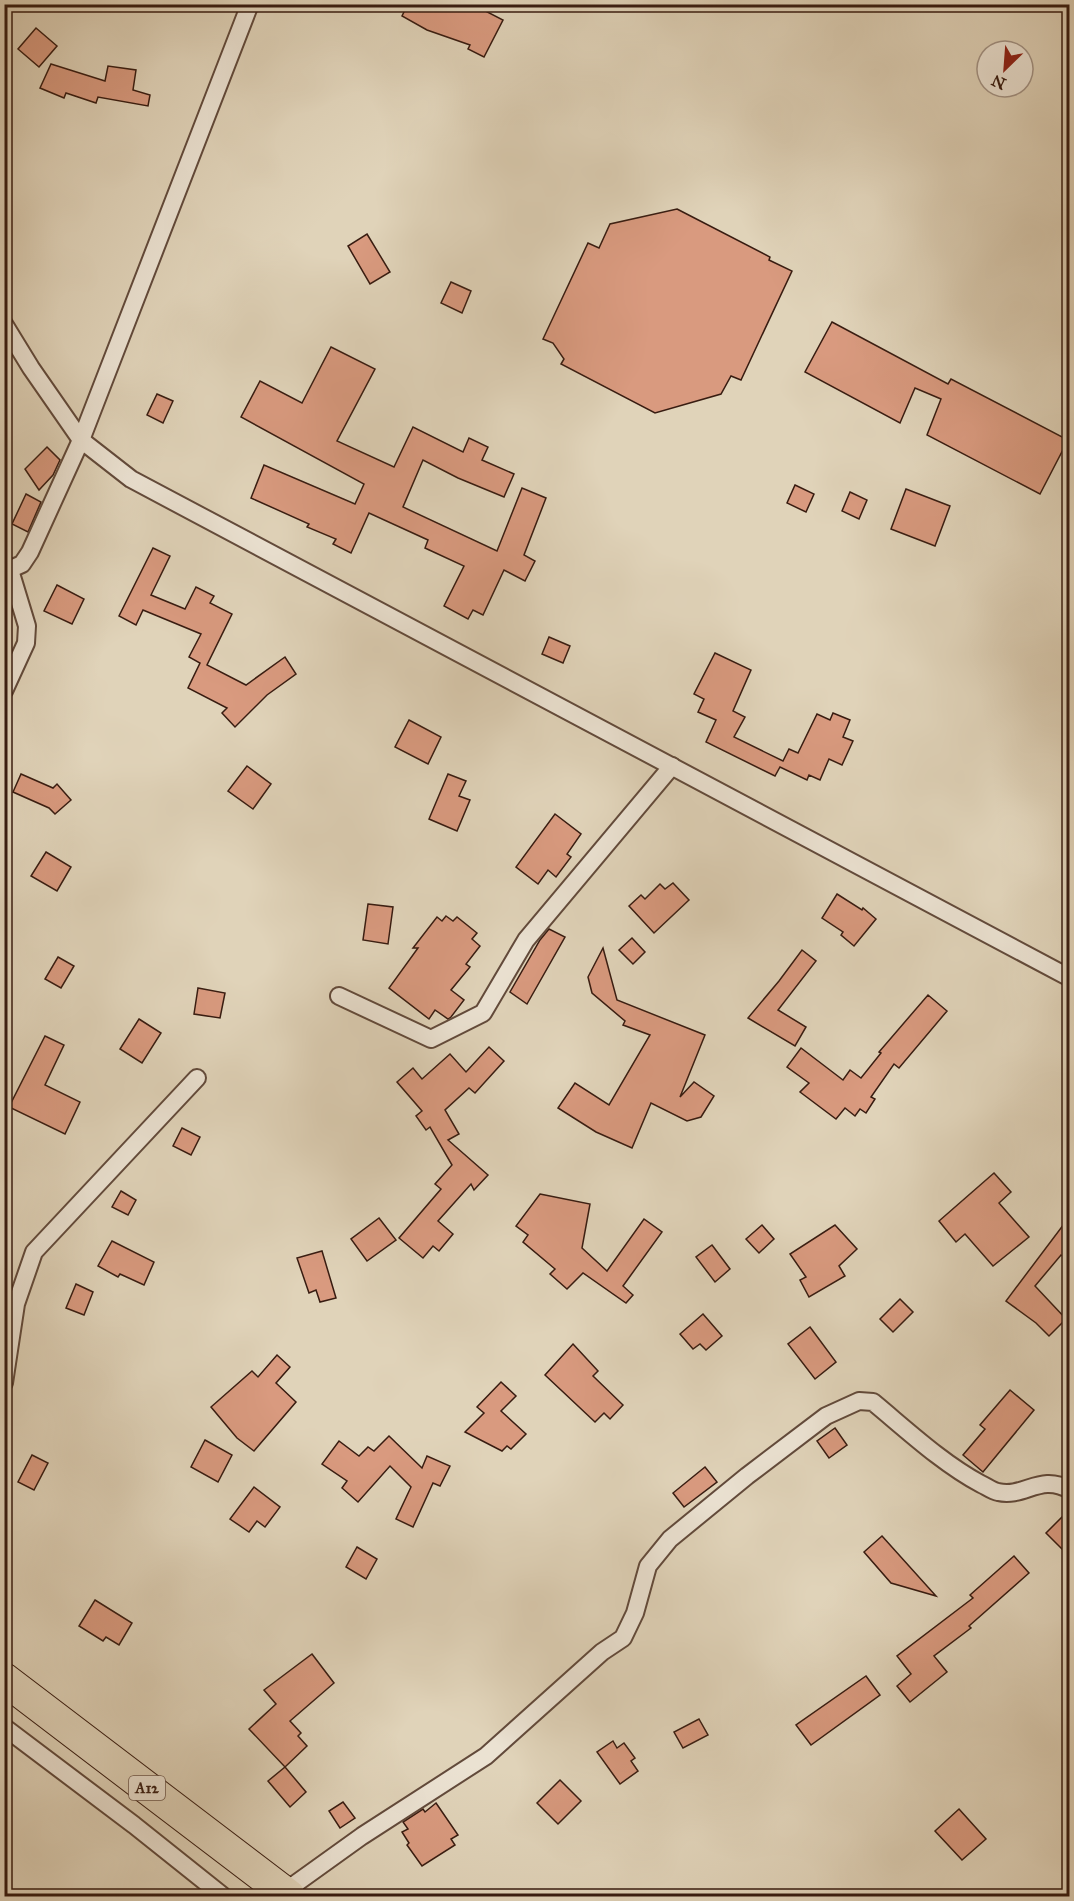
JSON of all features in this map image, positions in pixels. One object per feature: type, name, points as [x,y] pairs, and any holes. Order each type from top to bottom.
[{"type":"highway","name":"A12","points":[[4,1679],[286,1894]]},
{"type":"street","points":[[4,691],[26,643],[27,626],[7,571],[22,564],[30,552],[81,440],[250,4]]},
{"type":"street","points":[[4,324],[31,368],[81,440],[131,478],[1070,978]]},
{"type":"street","points":[[339,996],[431,1038],[483,1013],[526,940],[672,766]]},
{"type":"street","points":[[4,1383],[16,1304],[34,1252],[197,1078]]},
{"type":"street","points":[[286,1894],[362,1836],[486,1756],[602,1652],[623,1638],[635,1613],[648,1566],[670,1539],[826,1416],[859,1401],[873,1402],[959,1472],[997,1492],[1016,1492],[1036,1484],[1058,1483],[1070,1490]]},
{"type":"street","points":[[4,1727],[134,1825],[223,1896]]},
{"type":"building","points":[[408,4],[472,4],[503,20],[484,57],[468,49],[470,45],[427,30],[402,16]]},
{"type":"building","points":[[36,28],[57,46],[39,67],[18,49]]},
{"type":"building","points":[[51,64],[105,81],[108,66],[136,70],[133,90],[150,95],[148,106],[98,97],[96,103],[66,93],[64,98],[40,88]]},
{"type":"building","points":[[677,209],[770,257],[769,260],[792,271],[741,380],[731,376],[721,394],[655,413],[561,364],[564,359],[553,343],[543,339],[588,243],[599,248],[610,224]]},
{"type":"building","points":[[367,234],[390,272],[370,284],[348,246]]},
{"type":"building","points":[[451,282],[471,291],[462,313],[441,303]]},
{"type":"building","points":[[832,322],[948,384],[951,379],[1068,440],[1040,494],[927,435],[941,399],[915,388],[900,423],[805,372]]},
{"type":"building","points":[[331,347],[375,369],[337,441],[394,467],[413,427],[463,452],[469,438],[488,447],[482,460],[514,474],[504,497],[458,478],[423,460],[403,507],[497,551],[522,488],[546,498],[524,555],[535,561],[525,581],[504,570],[483,615],[473,610],[468,619],[444,606],[464,566],[425,548],[428,540],[369,513],[351,553],[333,544],[336,539],[307,527],[309,524],[251,498],[264,465],[355,504],[364,484],[241,417],[260,381],[302,403]]},
{"type":"building","points":[[157,394],[173,401],[163,423],[147,415]]},
{"type":"building","points":[[47,447],[60,460],[53,475],[39,490],[25,469]]},
{"type":"building","points":[[795,485],[814,494],[806,512],[787,503]]},
{"type":"building","points":[[906,489],[950,506],[935,546],[891,529]]},
{"type":"building","points":[[850,492],[867,500],[859,519],[842,511]]},
{"type":"building","points":[[26,494],[41,502],[28,532],[12,524]]},
{"type":"building","points":[[153,548],[170,556],[151,595],[185,609],[196,587],[214,596],[210,603],[232,614],[207,665],[246,685],[285,657],[296,674],[267,695],[235,727],[222,713],[227,708],[188,688],[200,663],[189,657],[201,634],[143,610],[136,625],[119,616]]},
{"type":"building","points":[[57,585],[84,599],[72,624],[44,611]]},
{"type":"building","points":[[549,637],[570,646],[563,663],[542,654]]},
{"type":"building","points":[[715,653],[751,670],[733,711],[745,717],[734,737],[783,761],[789,749],[798,753],[817,714],[830,720],[833,713],[850,720],[843,737],[853,741],[842,765],[829,759],[820,780],[809,775],[807,780],[780,767],[775,776],[706,742],[716,720],[698,712],[704,699],[694,694]]},
{"type":"building","points":[[409,720],[441,737],[428,764],[395,747]]},
{"type":"building","points":[[247,766],[271,784],[253,809],[228,791]]},
{"type":"building","points":[[21,774],[53,788],[57,784],[71,800],[55,814],[49,808],[13,792]]},
{"type":"building","points":[[448,774],[466,781],[459,796],[470,800],[457,831],[429,819]]},
{"type":"building","points":[[555,814],[581,834],[567,854],[571,857],[556,877],[548,870],[538,884],[516,867]]},
{"type":"building","points":[[46,852],[71,867],[57,891],[31,876]]},
{"type":"building","points":[[673,883],[689,900],[654,933],[629,906],[641,895],[645,899],[660,884],[665,889]]},
{"type":"building","points":[[837,894],[862,910],[863,908],[876,919],[854,946],[841,935],[843,932],[822,918]]},
{"type":"building","points":[[368,904],[393,907],[388,944],[363,940]]},
{"type":"building","points":[[446,916],[453,921],[457,917],[477,933],[472,939],[480,946],[466,964],[470,967],[451,990],[464,1000],[448,1019],[435,1010],[429,1019],[389,988],[418,948],[413,948],[437,917],[442,921]]},
{"type":"building","points":[[549,929],[565,937],[527,1004],[510,992],[540,940]]},
{"type":"building","points":[[632,938],[645,952],[633,964],[619,950]]},
{"type":"building","points":[[603,948],[617,1000],[705,1035],[680,1097],[694,1082],[714,1096],[701,1117],[687,1121],[651,1103],[632,1148],[596,1132],[558,1108],[575,1083],[609,1105],[650,1035],[623,1025],[625,1021],[592,993],[588,977]]},
{"type":"building","points":[[802,950],[816,961],[778,1010],[806,1027],[795,1046],[748,1018]]},
{"type":"building","points":[[58,957],[74,966],[61,988],[45,979]]},
{"type":"building","points":[[198,988],[225,993],[220,1018],[194,1014]]},
{"type":"building","points":[[928,995],[947,1011],[899,1068],[894,1064],[871,1097],[875,1099],[866,1113],[860,1109],[855,1116],[845,1108],[836,1119],[800,1092],[809,1083],[787,1067],[801,1048],[843,1080],[850,1070],[861,1078],[881,1053],[879,1052]]},
{"type":"building","points":[[139,1019],[161,1033],[142,1063],[120,1049]]},
{"type":"building","points":[[45,1036],[64,1045],[45,1085],[80,1102],[65,1134],[9,1107]]},
{"type":"building","points":[[489,1047],[504,1061],[475,1093],[469,1088],[445,1110],[459,1134],[448,1140],[488,1175],[474,1190],[471,1184],[438,1221],[453,1234],[439,1251],[433,1246],[423,1258],[399,1238],[441,1189],[435,1184],[452,1165],[430,1127],[426,1130],[416,1116],[422,1111],[397,1082],[413,1068],[422,1079],[450,1054],[466,1072]]},
{"type":"building","points":[[182,1128],[200,1137],[191,1155],[173,1146]]},
{"type":"building","points":[[994,1173],[1011,1192],[999,1203],[1029,1237],[993,1266],[965,1234],[956,1242],[939,1221]]},
{"type":"building","points":[[121,1191],[136,1200],[128,1215],[112,1207]]},
{"type":"building","points":[[540,1194],[590,1204],[582,1248],[607,1271],[644,1219],[662,1232],[623,1286],[633,1295],[626,1303],[583,1273],[567,1289],[550,1274],[555,1269],[523,1242],[528,1235],[516,1226]]},
{"type":"building","points":[[1070,1216],[1070,1262],[1061,1255],[1035,1286],[1066,1319],[1049,1336],[1036,1323],[1006,1301]]},
{"type":"building","points":[[379,1218],[396,1240],[367,1261],[351,1239]]},
{"type":"building","points":[[762,1225],[774,1239],[759,1253],[746,1239]]},
{"type":"building","points":[[835,1225],[857,1249],[839,1266],[845,1276],[809,1297],[800,1280],[806,1277],[790,1254]]},
{"type":"building","points":[[112,1241],[154,1262],[144,1285],[120,1274],[118,1277],[98,1266]]},
{"type":"building","points":[[712,1245],[730,1269],[715,1282],[696,1257]]},
{"type":"building","points":[[322,1251],[336,1298],[320,1302],[316,1290],[309,1293],[297,1258]]},
{"type":"building","points":[[76,1284],[93,1292],[84,1315],[66,1308]]},
{"type":"building","points":[[900,1299],[913,1312],[893,1332],[880,1319]]},
{"type":"building","points":[[703,1314],[722,1336],[706,1350],[700,1344],[693,1349],[680,1334]]},
{"type":"building","points":[[810,1327],[836,1362],[815,1379],[788,1344]]},
{"type":"building","points":[[573,1344],[598,1371],[593,1376],[623,1405],[610,1419],[604,1413],[595,1422],[545,1375]]},
{"type":"building","points":[[277,1355],[290,1367],[276,1383],[296,1402],[254,1451],[237,1438],[211,1407],[252,1371],[258,1377]]},
{"type":"building","points":[[501,1382],[516,1396],[501,1411],[526,1434],[511,1449],[507,1446],[502,1451],[465,1432],[484,1413],[477,1407]]},
{"type":"building","points":[[1010,1390],[1034,1410],[983,1472],[963,1455],[985,1429],[980,1425]]},
{"type":"building","points":[[835,1428],[847,1445],[829,1458],[817,1441]]},
{"type":"building","points":[[389,1436],[422,1468],[427,1456],[450,1466],[440,1486],[433,1483],[413,1527],[396,1519],[411,1487],[390,1466],[358,1502],[342,1488],[347,1481],[322,1464],[339,1441],[359,1456],[368,1447],[374,1451]]},
{"type":"building","points":[[205,1440],[232,1455],[218,1482],[191,1467]]},
{"type":"building","points":[[32,1455],[48,1463],[34,1490],[18,1482]]},
{"type":"building","points":[[705,1467],[717,1482],[684,1507],[673,1493]]},
{"type":"building","points":[[254,1487],[280,1507],[265,1527],[257,1521],[249,1532],[230,1519]]},
{"type":"building","points":[[1070,1509],[1070,1557],[1046,1533]]},
{"type":"building","points":[[882,1536],[936,1596],[891,1583],[864,1552]]},
{"type":"building","points":[[357,1547],[377,1559],[366,1579],[346,1567]]},
{"type":"building","points":[[1014,1556],[1029,1573],[969,1626],[971,1628],[934,1656],[947,1672],[910,1702],[897,1686],[911,1674],[897,1656],[973,1598],[970,1595]]},
{"type":"building","points":[[95,1600],[132,1623],[119,1645],[106,1637],[103,1641],[79,1626]]},
{"type":"building","points":[[312,1654],[334,1683],[290,1721],[301,1733],[298,1736],[307,1746],[285,1767],[249,1729],[276,1704],[264,1690]]},
{"type":"building","points":[[866,1676],[880,1695],[811,1745],[796,1725]]},
{"type":"building","points":[[699,1719],[708,1735],[683,1748],[674,1732]]},
{"type":"building","points":[[613,1741],[617,1748],[624,1743],[635,1758],[631,1761],[638,1771],[620,1784],[597,1752]]},
{"type":"building","points":[[285,1767],[306,1792],[290,1807],[268,1781]]},
{"type":"building","points":[[560,1780],[581,1801],[558,1824],[537,1803]]},
{"type":"building","points":[[343,1802],[355,1818],[340,1828],[329,1811]]},
{"type":"building","points":[[436,1803],[458,1835],[451,1839],[455,1845],[422,1866],[407,1845],[409,1843],[402,1832],[408,1829],[403,1822],[423,1809],[425,1812]]},
{"type":"building","points":[[959,1809],[986,1839],[962,1860],[935,1831]]}]
